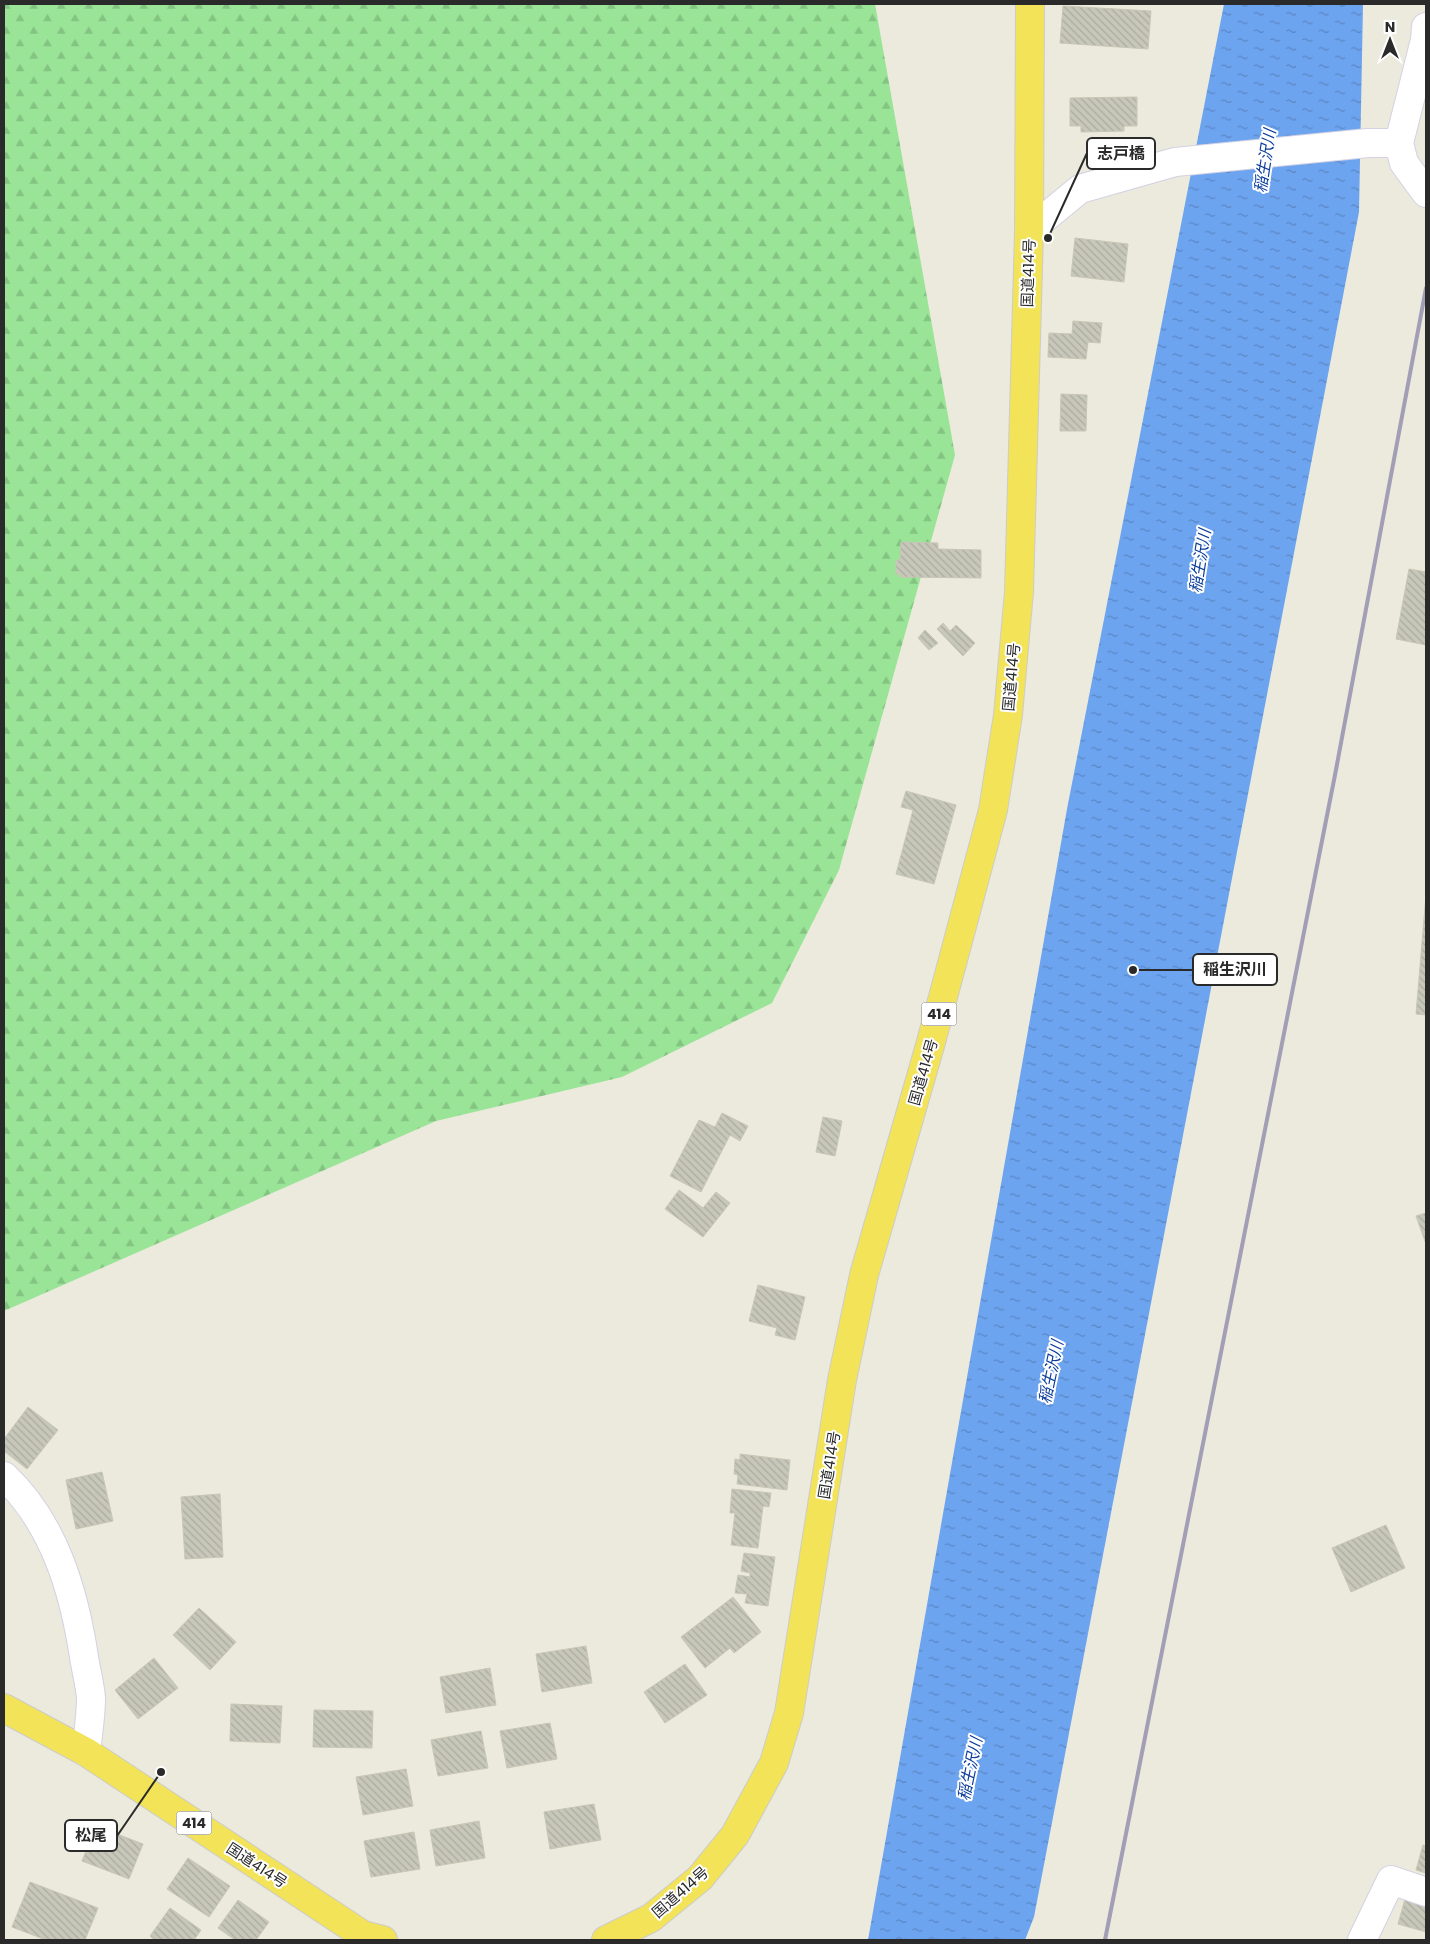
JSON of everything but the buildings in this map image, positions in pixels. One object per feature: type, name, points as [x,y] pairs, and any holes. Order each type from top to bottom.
[{"type":"highway","name":"国道414号","points":[[606,1940],[651,1918],[700,1878],[735,1835],[774,1763],[789,1713],[842,1380],[864,1275],[931,1042],[993,810],[1008,715],[1019,592],[1029,231],[1030,4]]},
{"type":"highway","name":"国道414号","points":[[4,1708],[86,1752],[363,1935],[383,1940]]},
{"type":"street","points":[[1426,27],[1425,40],[1399,143],[1404,163],[1426,193]]},
{"type":"street","points":[[1029,231],[1080,188],[1175,162],[1368,143],[1399,143]]},
{"type":"street","points":[[4,1476],[18,1489],[53,1541],[66,1578],[80,1629],[91,1698],[86,1752]]},
{"type":"street","points":[[1362,1940],[1392,1880],[1426,1892]]},
{"type":"green space","points":[[4,4],[875,4],[955,455],[839,870],[772,1003],[622,1077],[436,1121],[4,1311]]},
{"type":"water","points":[[1224,4],[1363,4],[1359,212],[1034,1917],[1025,1940],[868,1940],[1067,809]]},
{"type":"railway","points":[[1105,1940],[1335,775],[1426,288]]},
{"type":"place","name":"志戸橋","points":[[1048,238]]},
{"type":"place","name":"稲生沢川","points":[[1133,970]]},
{"type":"place","name":"松尾","points":[[161,1772]]}]
